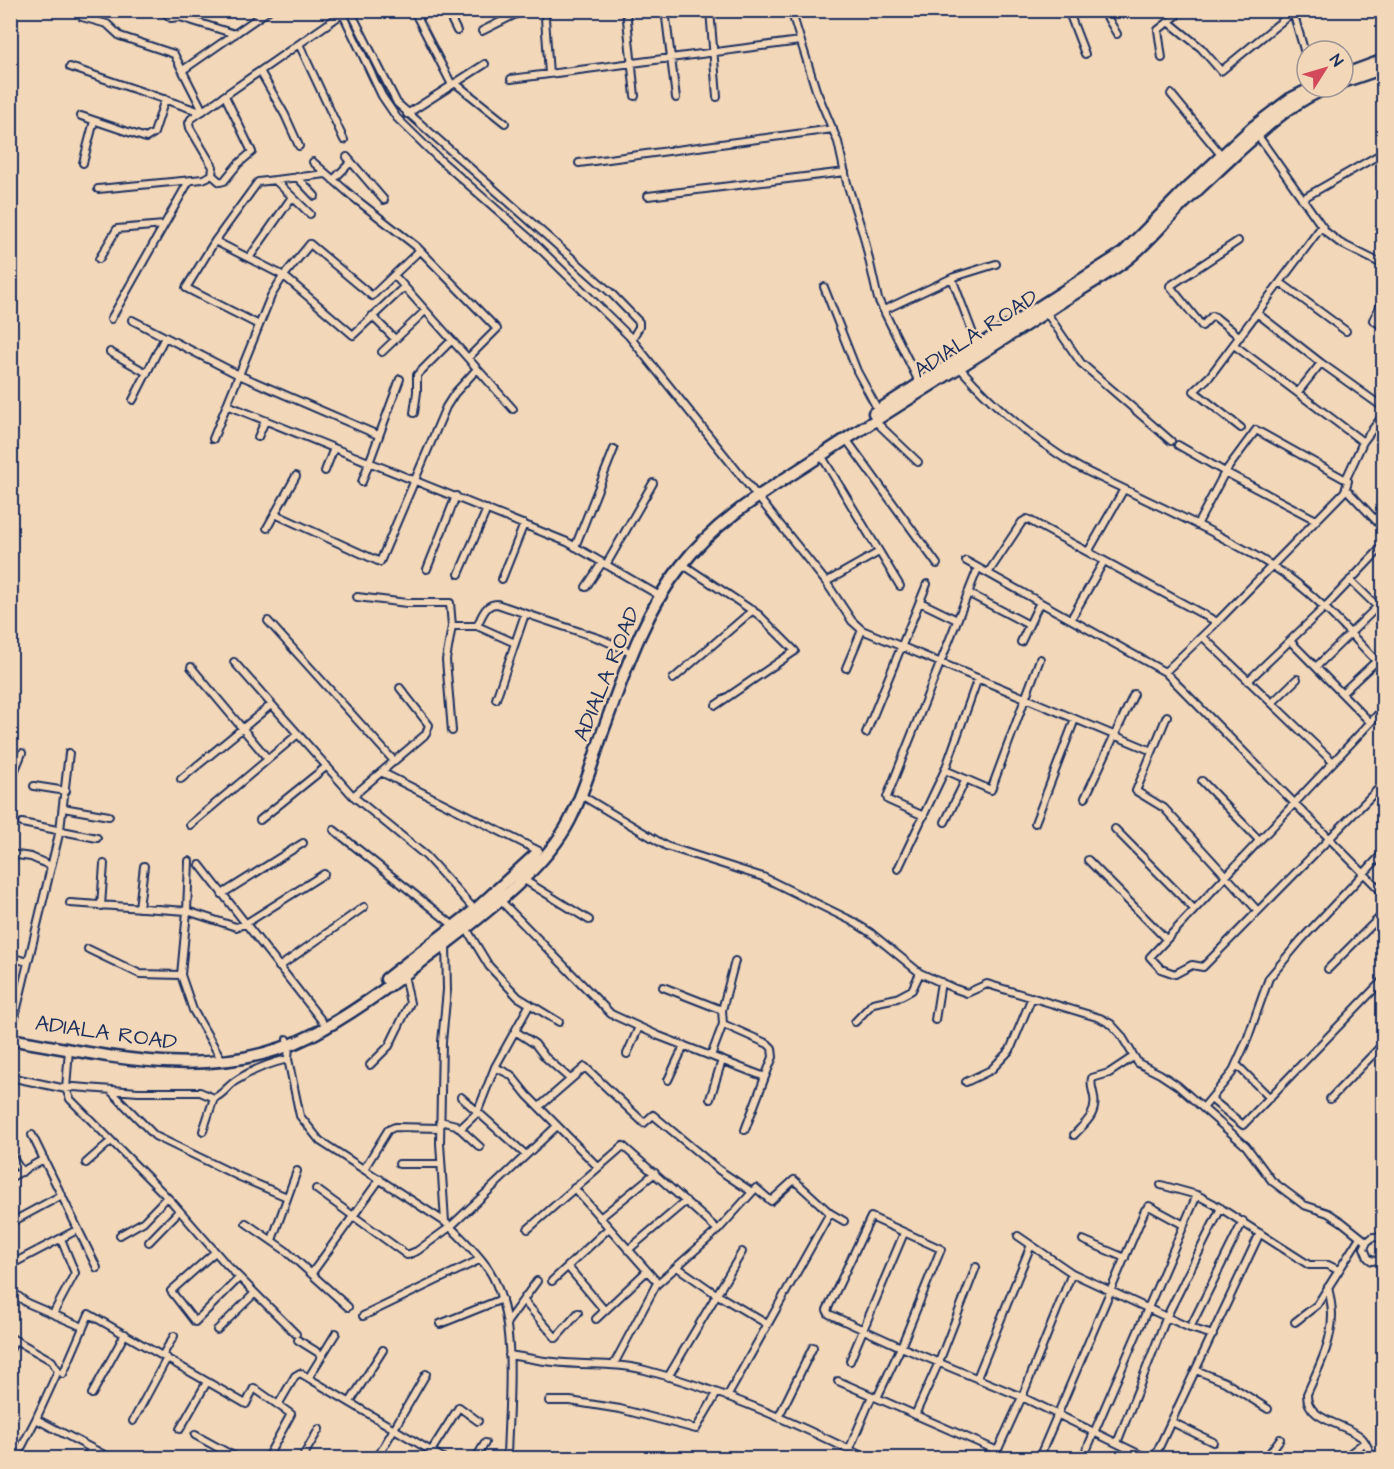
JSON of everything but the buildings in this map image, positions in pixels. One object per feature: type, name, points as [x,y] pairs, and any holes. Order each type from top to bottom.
[{"type":"main road","points":[[1355,70],[1383,60]]},
{"type":"main road","points":[[1355,78],[1383,68]]},
{"type":"main road","name":"ADIALA ROAD","points":[[11,1033],[153,1056],[219,1055],[288,1042],[377,986],[460,927],[558,840],[581,795],[632,652],[657,595],[696,547],[756,495],[877,416],[960,368],[1129,258],[1255,131],[1295,96]]},
{"type":"main road","name":"ADIALA ROAD","points":[[519,876],[552,837],[577,791],[626,650],[674,563],[692,543],[727,510],[756,495],[846,439],[920,384],[1123,253],[1222,156],[1255,131],[1307,99]]},
{"type":"main road","name":"ADIALA ROAD","points":[[10,1039],[152,1062],[230,1061],[311,1035],[347,1013],[446,943],[475,910],[497,896]]},
{"type":"street","points":[[76,10],[82,17],[106,24],[120,36],[174,54],[202,111]]},
{"type":"street","points":[[162,10],[171,18],[180,17],[235,34]]},
{"type":"street","points":[[183,70],[268,10]]},
{"type":"street","points":[[350,10],[397,103],[611,293],[639,322],[639,327],[632,339]]},
{"type":"street","points":[[457,31],[447,10],[416,15],[454,84],[505,123]]},
{"type":"street","points":[[482,31],[524,10]]},
{"type":"street","points":[[626,10],[635,96]]},
{"type":"street","points":[[665,10],[676,98]]},
{"type":"street","points":[[710,10],[717,97]]},
{"type":"street","points":[[791,10],[816,90],[838,142],[879,299],[920,384]]},
{"type":"street","points":[[1068,10],[1085,54]]},
{"type":"street","points":[[1103,10],[1117,34]]},
{"type":"street","points":[[1162,58],[1158,30],[1176,16],[1179,10]]},
{"type":"street","points":[[1169,22],[1201,48],[1221,71],[1294,11],[1301,39]]},
{"type":"street","points":[[212,175],[213,167],[190,128],[191,119],[342,12],[382,96],[397,118],[445,165],[528,237],[632,339],[826,582],[852,621],[862,630],[1152,751]]},
{"type":"street","points":[[545,18],[549,74]]},
{"type":"street","points":[[511,79],[800,41]]},
{"type":"street","points":[[299,44],[344,140]]},
{"type":"street","points":[[407,114],[485,64]]},
{"type":"street","points":[[70,67],[202,111]]},
{"type":"street","points":[[261,71],[285,115],[298,146]]},
{"type":"street","points":[[1171,94],[1222,156]]},
{"type":"street","points":[[212,175],[220,182],[224,181],[252,152],[225,96]]},
{"type":"street","points":[[81,116],[146,138],[154,133],[165,99]]},
{"type":"street","points":[[83,163],[94,121]]},
{"type":"street","points":[[579,163],[832,129]]},
{"type":"street","points":[[1255,131],[1322,226],[1340,243],[1383,265]]},
{"type":"street","points":[[1302,199],[1383,152]]},
{"type":"street","points":[[333,180],[349,160],[384,200]]},
{"type":"street","points":[[313,162],[420,250],[497,329],[468,358]]},
{"type":"street","points":[[648,196],[845,172]]},
{"type":"street","points":[[259,325],[186,288],[215,241],[258,182],[326,174]]},
{"type":"street","points":[[98,189],[189,181],[212,175]]},
{"type":"street","points":[[297,177],[315,196]]},
{"type":"street","points":[[275,180],[310,214]]},
{"type":"street","points":[[111,319],[189,181]]},
{"type":"street","points":[[249,258],[292,197]]},
{"type":"street","points":[[99,259],[117,229],[164,225]]},
{"type":"street","points":[[1241,428],[1194,391],[1210,376],[1322,226]]},
{"type":"street","points":[[215,241],[284,276],[353,335],[404,286]]},
{"type":"street","points":[[1238,241],[1170,286],[1202,326],[1212,316],[1240,337]]},
{"type":"street","points":[[213,439],[271,296],[310,244],[372,296],[420,250]]},
{"type":"street","points":[[884,310],[952,278],[996,264]]},
{"type":"street","points":[[394,275],[513,409]]},
{"type":"street","points":[[952,278],[978,347]]},
{"type":"street","points":[[1281,283],[1346,331]]},
{"type":"street","points":[[824,287],[877,416],[918,462]]},
{"type":"street","points":[[1383,299],[1373,320],[1383,327]]},
{"type":"street","points":[[382,352],[425,310]]},
{"type":"street","points":[[1046,312],[1081,363],[1171,441]]},
{"type":"street","points":[[1258,314],[1383,408]]},
{"type":"street","points":[[372,316],[395,339]]},
{"type":"street","points":[[132,320],[239,375],[378,435]]},
{"type":"street","points":[[133,400],[165,337]]},
{"type":"street","points":[[414,412],[417,375],[452,340]]},
{"type":"street","points":[[1234,345],[1363,442]]},
{"type":"street","points":[[110,352],[147,373]]},
{"type":"street","points":[[1298,392],[1321,363]]},
{"type":"street","points":[[960,368],[975,385],[1034,438],[1077,466],[1197,525],[1273,566],[1303,586],[1383,669]]},
{"type":"street","points":[[275,514],[380,562],[446,407],[454,393],[477,369]]},
{"type":"street","points":[[362,482],[400,379]]},
{"type":"street","points":[[227,405],[524,524],[575,547],[657,595]]},
{"type":"street","points":[[1165,672],[1203,637],[1346,489],[1348,481],[1346,479],[1363,442],[1383,414]]},
{"type":"street","points":[[258,437],[265,421]]},
{"type":"street","points":[[1197,525],[1225,472],[1256,430],[1346,479]]},
{"type":"street","points":[[846,439],[937,564]]},
{"type":"street","points":[[1178,445],[1316,520]]},
{"type":"street","points":[[325,471],[334,448]]},
{"type":"street","points":[[575,547],[614,449]]},
{"type":"street","points":[[821,455],[900,586]]},
{"type":"street","points":[[267,528],[296,476]]},
{"type":"street","points":[[586,587],[604,564],[653,483]]},
{"type":"street","points":[[1088,552],[1124,489]]},
{"type":"street","points":[[1346,489],[1383,529]]},
{"type":"street","points":[[427,569],[456,496]]},
{"type":"street","points":[[459,574],[487,509]]},
{"type":"street","points":[[988,573],[1022,522],[1027,519],[1217,622]]},
{"type":"street","points":[[502,579],[524,524]]},
{"type":"street","points":[[1248,681],[1325,607],[1383,544]]},
{"type":"street","points":[[826,582],[879,552]]},
{"type":"street","points":[[966,561],[1165,672],[1383,894]]},
{"type":"street","points":[[1071,620],[1104,561]]},
{"type":"street","points":[[682,564],[753,610],[795,651],[716,705]]},
{"type":"street","points":[[924,816],[888,800],[887,797],[978,568]]},
{"type":"street","points":[[1350,580],[1383,614]]},
{"type":"street","points":[[866,733],[927,584]]},
{"type":"street","points":[[968,593],[1029,625]]},
{"type":"street","points":[[357,597],[407,603],[450,603],[452,626],[446,660],[452,730]]},
{"type":"street","points":[[1021,642],[1040,602]]},
{"type":"street","points":[[920,603],[957,620]]},
{"type":"street","points":[[477,626],[486,608],[491,604],[496,604],[601,639],[626,650]]},
{"type":"street","points":[[1316,667],[1377,607]]},
{"type":"street","points":[[673,679],[753,610]]},
{"type":"street","points":[[496,699],[525,614]]},
{"type":"street","points":[[268,621],[394,761]]},
{"type":"street","points":[[452,626],[477,626],[515,643]]},
{"type":"street","points":[[846,668],[862,630]]},
{"type":"street","points":[[1203,637],[1332,761]]},
{"type":"street","points":[[1290,640],[1370,722]]},
{"type":"street","points":[[1342,693],[1383,654]]},
{"type":"street","points":[[945,770],[991,790],[1040,660]]},
{"type":"street","points":[[234,662],[353,796],[426,856],[475,910]]},
{"type":"street","points":[[191,667],[268,759]]},
{"type":"street","points":[[898,869],[945,770],[978,678]]},
{"type":"street","points":[[1272,704],[1297,679]]},
{"type":"street","points":[[353,796],[426,734],[429,724],[400,688]]},
{"type":"street","points":[[1085,798],[1134,694]]},
{"type":"street","points":[[181,778],[271,705]]},
{"type":"street","points":[[1383,708],[1150,957],[1161,969],[1175,974],[1192,964],[1203,967],[1383,783]]},
{"type":"street","points":[[1167,716],[1136,791],[1164,808],[1258,911]]},
{"type":"street","points":[[1035,823],[1075,719]]},
{"type":"street","points":[[190,825],[298,734]]},
{"type":"street","points":[[10,782],[22,753]]},
{"type":"street","points":[[11,1033],[60,830],[69,753]]},
{"type":"street","points":[[260,820],[327,766]]},
{"type":"street","points":[[381,772],[539,851]]},
{"type":"street","points":[[945,822],[966,779]]},
{"type":"street","points":[[1202,781],[1258,839]]},
{"type":"street","points":[[33,786],[66,791]]},
{"type":"street","points":[[581,795],[666,846],[763,877],[852,921],[871,933],[920,973],[952,988],[967,993],[987,984],[1100,1018],[1111,1024],[1138,1063],[1178,1086],[1246,1146],[1272,1182],[1304,1205],[1328,1213],[1350,1227],[1366,1242]]},
{"type":"street","points":[[63,808],[109,816]]},
{"type":"street","points":[[22,823],[96,838]]},
{"type":"street","points":[[1115,829],[1194,909]]},
{"type":"street","points":[[334,830],[460,927],[489,966],[518,997],[559,1022]]},
{"type":"street","points":[[222,894],[303,843]]},
{"type":"street","points":[[1203,1108],[1232,1073],[1247,1040],[1269,978],[1383,852]]},
{"type":"street","points":[[10,854],[31,857],[51,866]]},
{"type":"street","points":[[1088,860],[1166,939]]},
{"type":"street","points":[[189,861],[181,975],[193,1010],[219,1055]]},
{"type":"street","points":[[101,906],[104,864]]},
{"type":"street","points":[[139,908],[144,866]]},
{"type":"street","points":[[200,866],[322,1021]]},
{"type":"street","points":[[70,903],[187,911],[236,927],[245,924],[324,874]]},
{"type":"street","points":[[519,876],[588,920]]},
{"type":"street","points":[[497,896],[611,1014],[684,1046],[765,1077]]},
{"type":"street","points":[[279,967],[364,907]]},
{"type":"street","points":[[1328,969],[1383,914]]},
{"type":"street","points":[[446,943],[447,990],[442,1042],[440,1124],[447,1224]]},
{"type":"street","points":[[88,949],[140,974],[181,975]]},
{"type":"street","points":[[10,957],[28,962]]},
{"type":"street","points":[[711,1056],[723,1024],[722,1010],[735,961]]},
{"type":"street","points":[[855,1022],[873,1003],[897,998],[912,990],[920,973]]},
{"type":"street","points":[[370,1065],[389,1046],[410,1003],[404,974]]},
{"type":"street","points":[[1211,1098],[1243,1125],[1383,979]]},
{"type":"street","points":[[935,1020],[941,982]]},
{"type":"street","points":[[663,987],[722,1010]]},
{"type":"street","points":[[966,1082],[991,1070],[1010,1050],[1032,997]]},
{"type":"street","points":[[461,1128],[477,1113],[495,1067],[530,1004]]},
{"type":"street","points":[[723,1024],[768,1044],[772,1048],[773,1057],[745,1130]]},
{"type":"street","points":[[627,1054],[639,1027]]},
{"type":"street","points":[[515,1031],[535,1044],[545,1057],[570,1079]]},
{"type":"street","points":[[288,1042],[288,1059],[300,1116],[320,1141],[447,1224],[493,1275],[505,1307],[507,1323],[509,1355],[507,1458]]},
{"type":"street","points":[[1330,1099],[1383,1043]]},
{"type":"street","points":[[668,1080],[684,1046]]},
{"type":"street","points":[[69,1049],[66,1089],[70,1099],[167,1197],[239,1278],[297,1337],[322,1355]]},
{"type":"street","points":[[1074,1135],[1092,1116],[1095,1107],[1090,1083],[1092,1078],[1109,1073],[1133,1057]]},
{"type":"street","points":[[10,1077],[66,1089],[74,1087],[173,1094],[200,1092],[214,1098],[221,1095],[236,1080],[272,1063],[288,1059]]},
{"type":"street","points":[[710,1099],[722,1060]]},
{"type":"street","points":[[1236,1064],[1270,1098]]},
{"type":"street","points":[[495,1067],[511,1075],[598,1167]]},
{"type":"street","points":[[539,1107],[585,1067],[644,1123],[653,1115],[719,1170],[752,1192]]},
{"type":"street","points":[[110,1090],[155,1136],[287,1197]]},
{"type":"street","points":[[460,1097],[526,1155]]},
{"type":"street","points":[[204,1131],[214,1098]]},
{"type":"street","points":[[364,1169],[388,1130],[395,1127],[456,1125],[480,1147]]},
{"type":"street","points":[[316,1189],[354,1215],[406,1256],[417,1251],[557,1126]]},
{"type":"street","points":[[32,1135],[97,1268]]},
{"type":"street","points":[[86,1163],[111,1141]]},
{"type":"street","points":[[528,1229],[623,1146],[718,1230]]},
{"type":"street","points":[[10,1154],[22,1172]]},
{"type":"street","points":[[10,1178],[44,1159]]},
{"type":"street","points":[[399,1164],[441,1164]]},
{"type":"street","points":[[272,1240],[297,1171]]},
{"type":"street","points":[[600,1218],[655,1173]]},
{"type":"street","points":[[312,1273],[380,1179]]},
{"type":"street","points":[[614,1364],[658,1283],[718,1230],[756,1188],[771,1201],[794,1180],[830,1213],[844,1221]]},
{"type":"street","points":[[1161,1185],[1197,1195],[1243,1221],[1309,1265],[1328,1265],[1338,1270]]},
{"type":"street","points":[[574,1188],[658,1283]]},
{"type":"street","points":[[10,1223],[62,1195]]},
{"type":"street","points":[[1083,1458],[1197,1195]]},
{"type":"street","points":[[120,1235],[142,1222],[167,1197]]},
{"type":"street","points":[[628,1250],[686,1201]]},
{"type":"street","points":[[1039,1458],[1147,1207],[1184,1225]]},
{"type":"street","points":[[1117,1443],[1167,1316],[1221,1208]]},
{"type":"street","points":[[149,1242],[179,1211]]},
{"type":"street","points":[[727,1396],[830,1213]]},
{"type":"street","points":[[849,1450],[901,1347],[940,1249],[871,1217],[827,1310],[829,1314],[901,1347],[1022,1397],[1147,1458]]},
{"type":"street","points":[[1190,1328],[1243,1221]]},
{"type":"street","points":[[246,1223],[272,1240],[348,1307]]},
{"type":"street","points":[[552,1281],[609,1228]]},
{"type":"street","points":[[10,1265],[74,1232]]},
{"type":"street","points":[[850,1361],[903,1233]]},
{"type":"street","points":[[1154,1458],[1260,1233]]},
{"type":"street","points":[[1382,1235],[1366,1242],[1364,1248],[1368,1258],[1377,1261],[1383,1259]]},
{"type":"street","points":[[1018,1236],[1072,1273],[1190,1328],[1213,1335]]},
{"type":"street","points":[[1295,1322],[1317,1305],[1360,1238]]},
{"type":"street","points":[[53,1314],[75,1273],[61,1239]]},
{"type":"street","points":[[1083,1240],[1125,1258]]},
{"type":"street","points":[[977,1378],[1031,1245]]},
{"type":"street","points":[[215,1252],[171,1292],[195,1322],[239,1278]]},
{"type":"street","points":[[668,1377],[742,1252]]},
{"type":"street","points":[[363,1316],[479,1260]]},
{"type":"street","points":[[568,1267],[605,1311]]},
{"type":"street","points":[[677,1267],[767,1324]]},
{"type":"street","points":[[915,1415],[939,1362],[976,1267]]},
{"type":"street","points":[[596,1319],[647,1271]]},
{"type":"street","points":[[994,1458],[1022,1397],[1072,1273]]},
{"type":"street","points":[[507,1323],[537,1281]]},
{"type":"street","points":[[1328,1287],[1332,1314],[1330,1332],[1324,1354],[1307,1394],[1307,1400],[1313,1411],[1351,1431],[1365,1442],[1372,1458]]},
{"type":"street","points":[[10,1290],[27,1303],[83,1327]]},
{"type":"street","points":[[217,1330],[255,1293]]},
{"type":"street","points":[[440,1324],[502,1299]]},
{"type":"street","points":[[523,1300],[555,1338],[578,1313]]},
{"type":"street","points":[[63,1374],[89,1314],[246,1404],[254,1388],[291,1414],[267,1458]]},
{"type":"street","points":[[309,1377],[336,1333]]},
{"type":"street","points":[[92,1394],[125,1334]]},
{"type":"street","points":[[133,1421],[174,1336]]},
{"type":"street","points":[[10,1350],[13,1339],[52,1361],[58,1371],[16,1458]]},
{"type":"street","points":[[779,1416],[813,1347]]},
{"type":"street","points":[[350,1402],[383,1350]]},
{"type":"street","points":[[509,1355],[555,1362],[614,1364],[644,1370],[727,1396],[779,1416],[866,1458]]},
{"type":"street","points":[[1196,1370],[1225,1382],[1268,1409]]},
{"type":"street","points":[[278,1405],[295,1376],[300,1373],[395,1429],[432,1454],[443,1458]]},
{"type":"street","points":[[377,1458],[426,1374]]},
{"type":"street","points":[[838,1381],[998,1451]]},
{"type":"street","points":[[180,1429],[207,1382]]},
{"type":"street","points":[[549,1401],[570,1401],[620,1409],[696,1429],[717,1393]]},
{"type":"street","points":[[432,1454],[459,1407],[478,1421]]},
{"type":"street","points":[[36,1419],[110,1458]]},
{"type":"street","points":[[1172,1422],[1213,1442]]},
{"type":"street","points":[[302,1458],[319,1429]]},
{"type":"street","points":[[195,1435],[237,1458]]},
{"type":"street","points":[[1266,1458],[1280,1439]]},
{"type":"street","points":[[1344,1458],[1365,1442]]},
{"type":"street","points":[[476,1458],[485,1443]]},
{"type":"street","points":[[86,1458],[91,1449]]},
{"type":"waterway","points":[[607,1454],[617,1458]]}]
